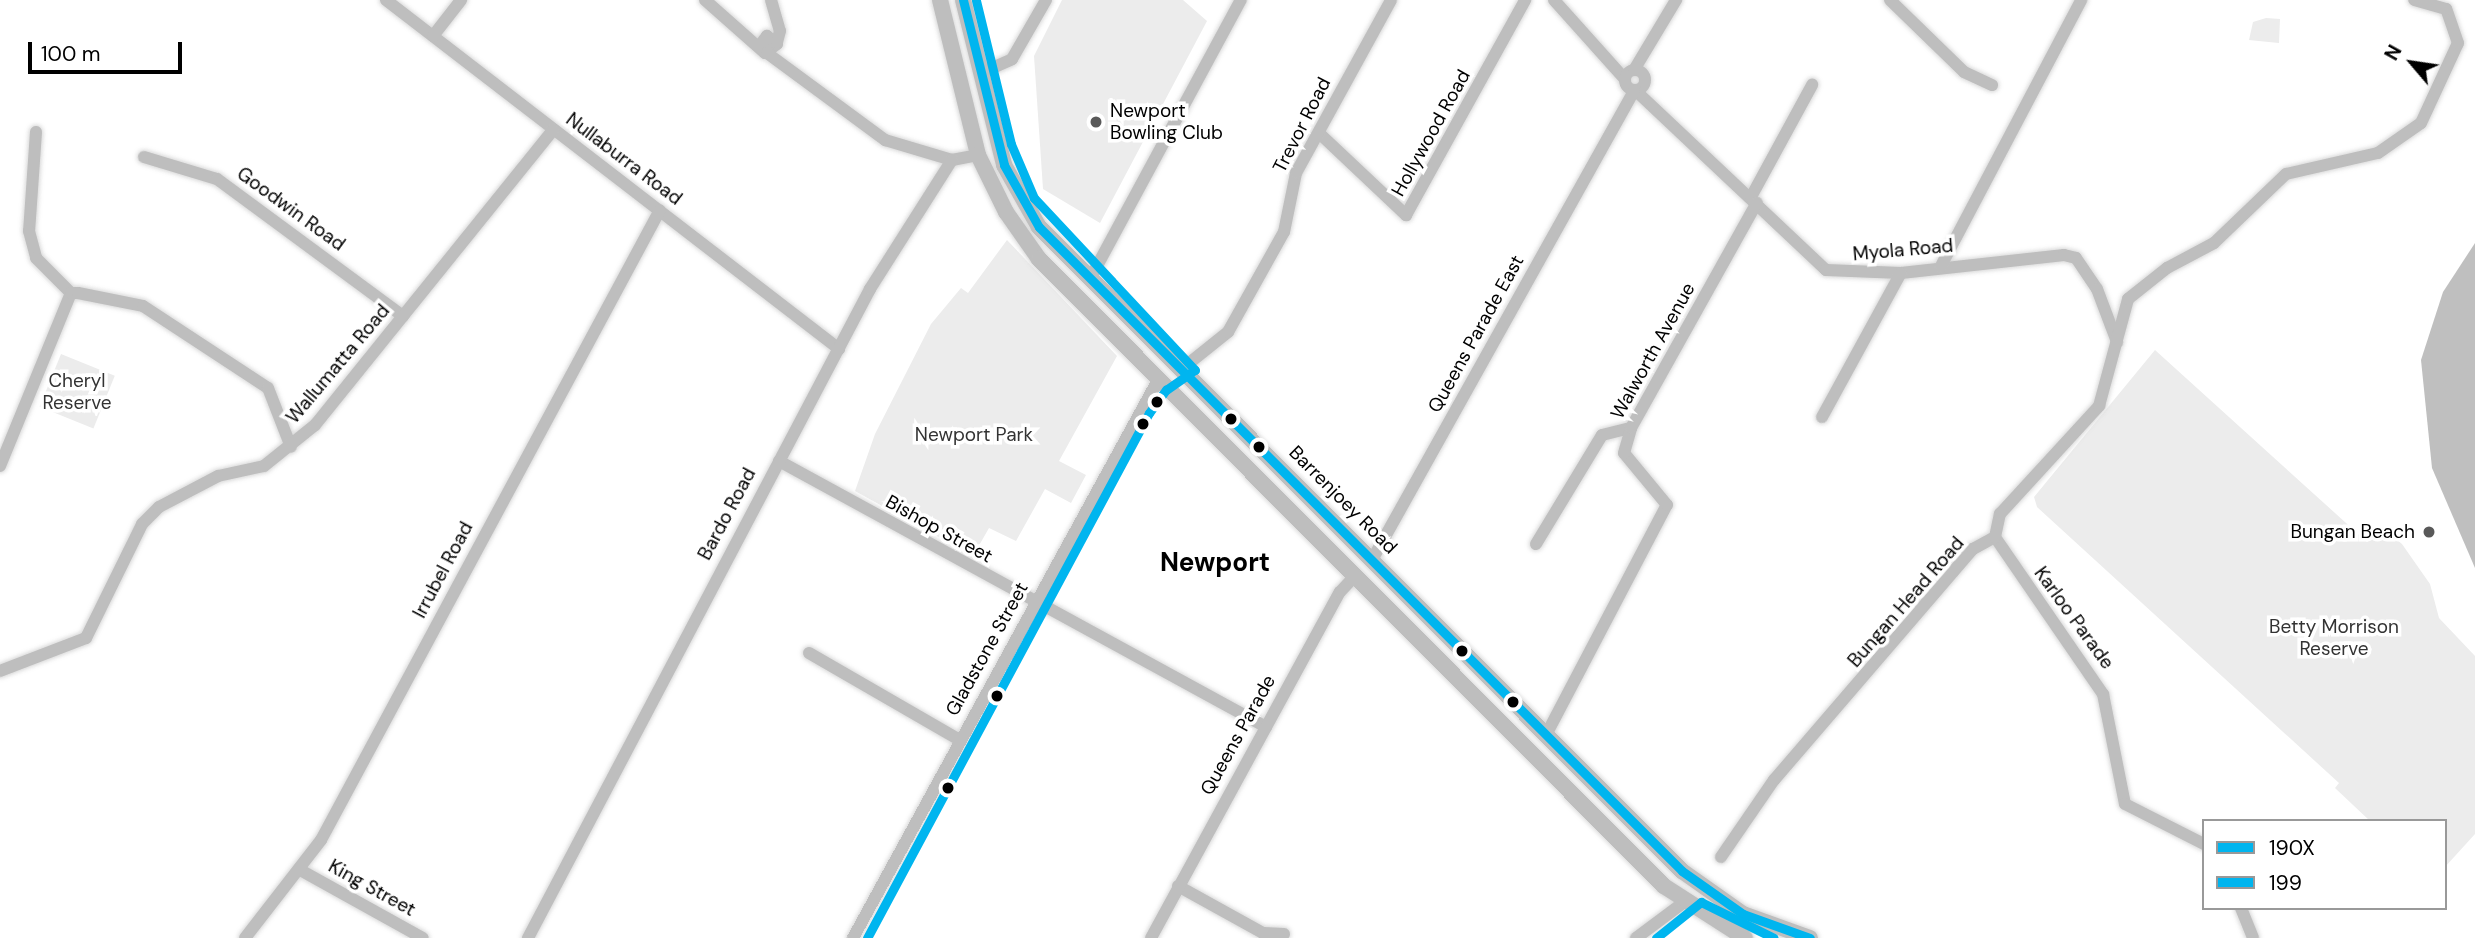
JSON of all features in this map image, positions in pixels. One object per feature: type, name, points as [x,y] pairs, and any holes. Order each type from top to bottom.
[{"type":"main road","points":[[940,0],[951,54],[978,155],[1020,234],[1158,380],[1683,903],[1745,938]]},
{"type":"main road","name":"Barrenjoey Road","points":[[963,0],[999,148],[1039,227],[1700,887],[1743,914],[1810,938]]},
{"type":"main road","points":[[951,54],[981,73],[962,97]]},
{"type":"main road","points":[[978,155],[999,148]]},
{"type":"main road","points":[[1075,294],[1091,277]]},
{"type":"main road","points":[[1158,380],[1183,368]]},
{"type":"main road","name":"Queens Parade","points":[[1355,576],[1372,560]]},
{"type":"main road","points":[[1683,903],[1700,887]]},
{"type":"street","name":"Nullaburra Road","points":[[386,0],[839,349]]},
{"type":"street","points":[[433,36],[461,0]]},
{"type":"street","points":[[705,0],[734,23],[769,43],[796,73],[885,140],[952,160],[978,155]]},
{"type":"street","points":[[981,73],[1012,59],[1046,0]]},
{"type":"street","points":[[1091,277],[1241,0]]},
{"type":"street","name":"Trevor Road","points":[[1183,368],[1228,332],[1284,232],[1292,185],[1391,0]]},
{"type":"street","name":"Hollywood Road","points":[[1319,133],[1406,215],[1525,0]]},
{"type":"street","name":"Myola Road","points":[[1554,0],[1826,270],[1901,273],[1941,266],[2077,258],[2117,342]]},
{"type":"street","name":"Queens Parade East","points":[[1372,560],[1612,125],[1676,0]]},
{"type":"street","points":[[1890,0],[1964,72],[1992,85]]},
{"type":"street","points":[[1941,266],[2081,0]]},
{"type":"street","name":"Bungan Head Road","points":[[1721,857],[1774,780],[1973,549],[1995,537],[2000,514],[2099,406],[2128,299],[2140,287],[2214,243],[2286,174],[2378,153],[2421,123],[2458,43],[2456,21],[2446,9],[2414,0]]},
{"type":"street","points":[[769,43],[772,6]]},
{"type":"street","name":"Walworth Avenue","points":[[1546,735],[1667,505],[1624,453],[1631,428],[1754,200],[1812,85]]},
{"type":"street","name":"Wallumatta Road","points":[[0,671],[86,638],[142,524],[159,507],[218,476],[264,466],[291,447],[403,316],[553,130]]},
{"type":"street","points":[[36,132],[29,231],[37,258],[71,293],[143,306],[268,388],[291,447]]},
{"type":"street","name":"Goodwin Road","points":[[144,156],[217,179],[403,316]]},
{"type":"street","name":"Bardo Road","points":[[528,938],[896,243],[952,160]]},
{"type":"street","name":"Irrubel Road","points":[[245,938],[302,871],[660,210]]},
{"type":"street","points":[[1822,417],[1901,273]]},
{"type":"street","points":[[0,466],[71,293]]},
{"type":"street","name":"Gladstone Street","points":[[853,938],[958,739],[1158,380]]},
{"type":"street","points":[[1536,544],[1602,435],[1631,428]]},
{"type":"street","name":"Bishop Street","points":[[779,461],[1034,604],[1266,726]]},
{"type":"street","name":"Karloo Parade","points":[[1995,537],[2104,694],[2125,804],[2202,843]]},
{"type":"street","name":"Queens Parade","points":[[1151,938],[1266,726],[1355,576]]},
{"type":"street","points":[[809,653],[958,739]]},
{"type":"street","name":"King Street","points":[[302,871],[423,938]]},
{"type":"street","points":[[1178,886],[1263,933],[1284,934]]},
{"type":"street","points":[[1636,938],[1683,903]]},
{"type":"street","points":[[2242,910],[2253,938]]},
{"type":"green space","name":"Newport Bowling Club","points":[[1062,0],[1183,0],[1207,21],[1100,223],[1043,189],[1034,56]]},
{"type":"green space","points":[[2266,18],[2280,19],[2279,43],[2249,40],[2253,22]]},
{"type":"green space","name":"Newport Park","points":[[1007,240],[1117,356],[1059,461],[1086,475],[1071,503],[1045,489],[1016,541],[989,528],[973,556],[855,491],[875,434],[931,324],[961,288],[968,293]]},
{"type":"green space","name":"Betty Morrison Reserve","points":[[2155,350],[2367,542],[2385,530],[2402,544],[2430,584],[2439,618],[2475,656],[2475,834],[2447,865],[2447,819],[2368,819],[2335,788],[2339,783],[2037,507],[2034,497]]},
{"type":"green space","name":"Cheryl Reserve","points":[[61,354],[115,376],[93,429],[40,407]]},
{"type":"shaded area","points":[[2475,243],[2475,568],[2432,468],[2421,360],[2443,292]]},
{"type":"transit line","name":"190X","points":[[963,0],[1004,165],[1039,227],[1682,871],[1743,914],[1810,938]]},
{"type":"transit line","name":"199","points":[[867,938],[1149,413],[1166,390],[1195,370],[1034,198],[1011,144],[976,0]]},
{"type":"transit line","name":"199","points":[[1656,938],[1701,902],[1774,938]]},
{"type":"place","name":"Newport Bowling Club","points":[[1096,122]]},
{"type":"place","name":"Bungan Beach","points":[[2429,532]]},
{"type":"district","name":"Newport","points":[[1215,563]]}]
